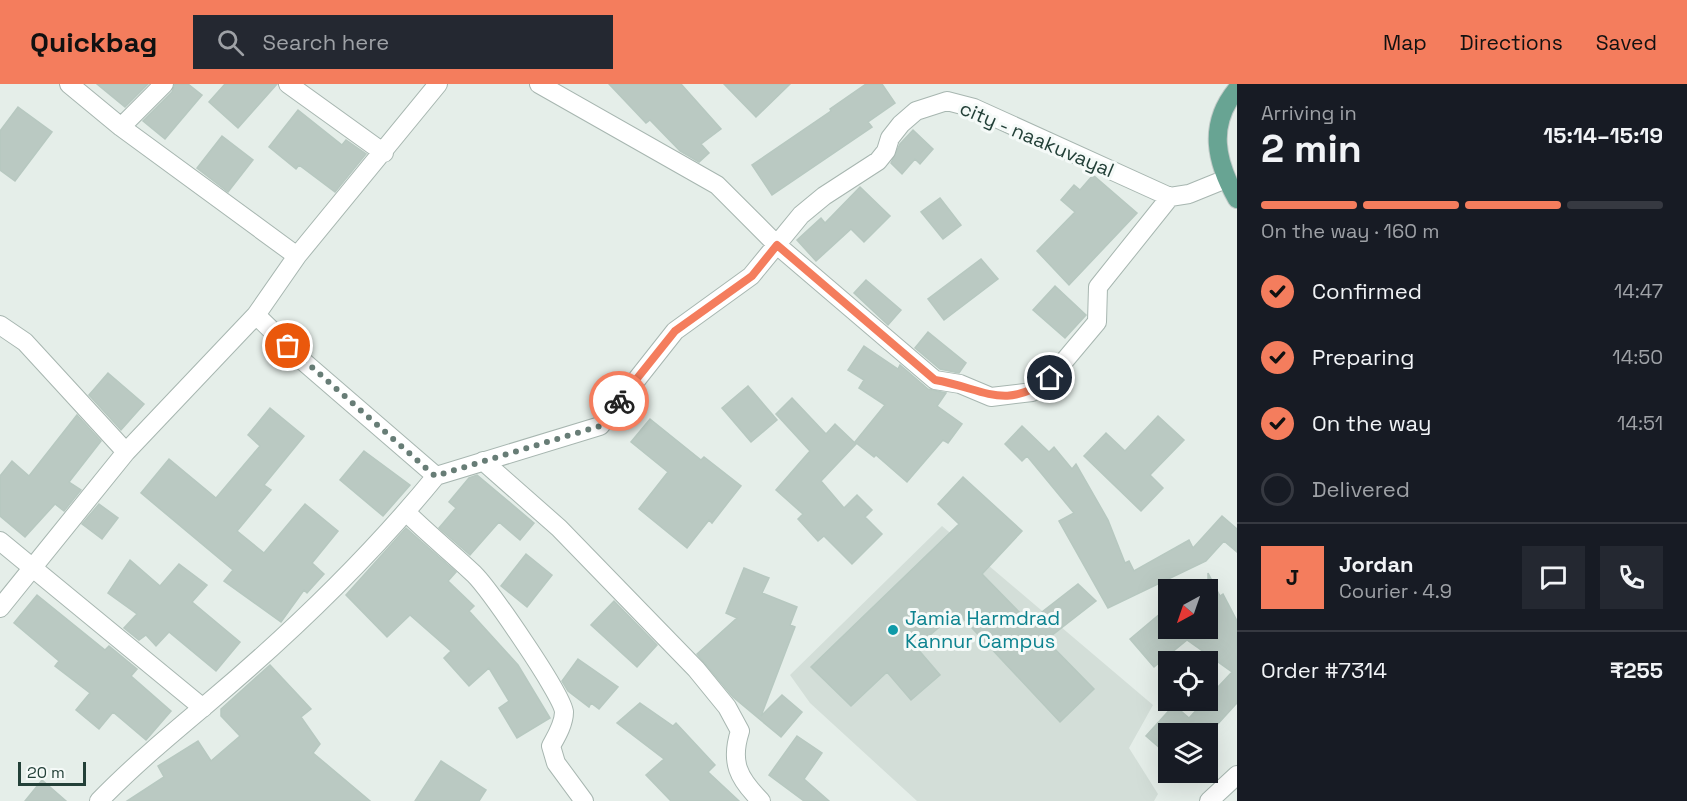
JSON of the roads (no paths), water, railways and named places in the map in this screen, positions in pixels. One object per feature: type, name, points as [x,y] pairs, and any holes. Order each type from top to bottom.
[{"type":"main road","points":[[1237,89],[1225,103],[1217,133],[1219,157],[1226,179],[1237,199]]},
{"type":"street","points":[[69,84],[122,127],[297,256]]},
{"type":"street","points":[[122,127],[164,84]]},
{"type":"street","points":[[288,84],[384,153]]},
{"type":"street","points":[[0,608],[126,452],[256,315],[297,256],[384,153],[438,84]]},
{"type":"street","points":[[539,84],[717,185],[777,245],[935,380],[960,384],[992,396],[1013,396],[1032,392],[1050,378],[1097,322],[1098,287],[1170,197],[1189,194],[1226,179]]},
{"type":"street","name":"city - naakuvayal","points":[[435,476],[600,426],[675,331],[752,276],[801,215],[824,196],[878,161],[886,151],[890,138],[908,118],[916,111],[949,93],[974,108],[1170,197]]},
{"type":"street","points":[[99,801],[164,738],[203,708],[299,621],[406,512],[435,476],[304,362],[256,315]]},
{"type":"street","points":[[0,325],[25,342],[126,452]]},
{"type":"street","points":[[483,461],[559,528],[696,669],[727,707],[740,731],[734,750],[737,771],[761,801]]},
{"type":"street","points":[[406,512],[436,543],[474,574],[518,634],[556,693],[564,712],[551,746],[556,763],[584,801]]},
{"type":"street","points":[[0,541],[203,708]]},
{"type":"street","points":[[1209,801],[1237,775]]},
{"type":"place","name":"Jamia Harmdrad Kannur Campus","points":[[893,630]]}]
